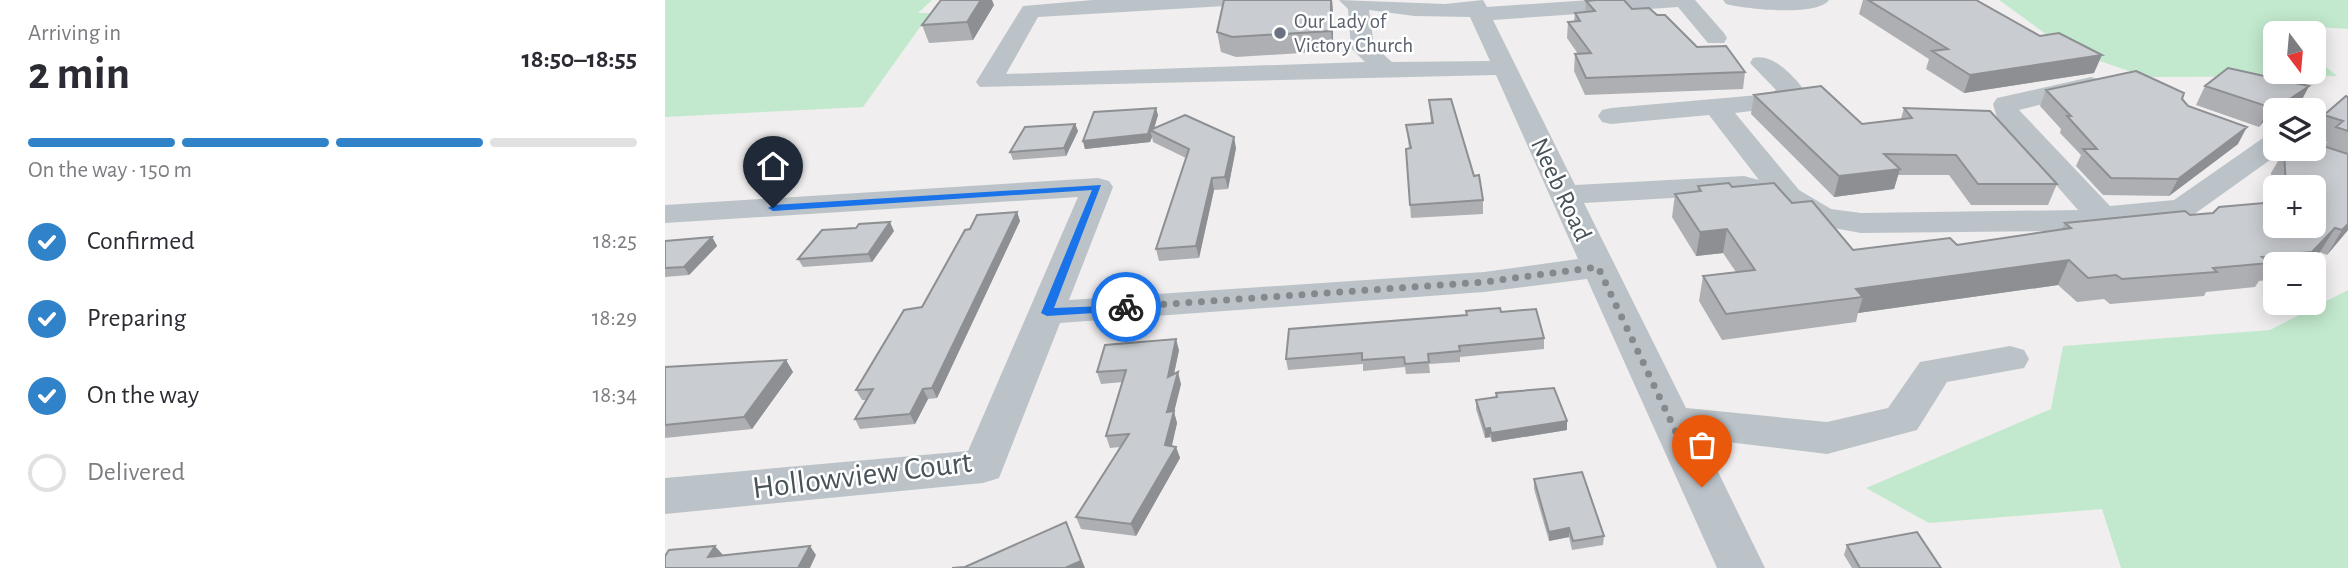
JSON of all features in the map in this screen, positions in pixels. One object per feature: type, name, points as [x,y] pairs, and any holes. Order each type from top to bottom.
[{"type":"street","points":[[1225,0],[1103,3],[1031,11],[989,82],[1386,69],[1505,68]]},
{"type":"street","points":[[1351,0],[1358,8],[1363,48],[1386,69]]},
{"type":"street","points":[[1351,0],[1395,9],[1683,0],[1716,38]]},
{"type":"street","points":[[1484,6],[1537,0]]},
{"type":"street","points":[[1733,0],[1755,5],[1819,0]]},
{"type":"street","name":"Neeb Road","points":[[1484,6],[1505,68],[1741,568]]},
{"type":"street","points":[[1611,116],[1776,101],[1792,91],[1762,63]]},
{"type":"street","points":[[2102,217],[2006,112],[2006,104],[2025,97],[2109,81]]},
{"type":"street","points":[[1716,107],[1788,197]]},
{"type":"street","points":[[1564,195],[1744,185],[1788,197],[1822,217],[1861,223],[2063,221],[2182,208],[2263,149]]},
{"type":"street","points":[[2322,161],[2348,170]]},
{"type":"street","points":[[665,214],[1098,187],[1047,313],[1484,282],[1598,267]]},
{"type":"street","name":"Hollowview Court","points":[[665,496],[983,466],[1047,313]]},
{"type":"street","points":[[1671,422],[1755,428],[1827,438],[1902,419],[1934,371],[2010,359]]},
{"type":"green space","points":[[665,0],[932,0],[918,13],[930,13],[863,107],[665,117]]},
{"type":"green space","points":[[1999,0],[2348,0],[2348,29],[2326,28],[2326,21],[2263,21],[2263,76],[2146,77],[2068,50]]},
{"type":"green space","points":[[2326,67],[2337,76],[2326,76]]},
{"type":"green space","points":[[2348,290],[2348,568],[2121,568],[2102,509],[1929,523],[1866,488],[2051,409],[2063,346],[2270,330],[2299,315],[2326,315],[2326,301]]},
{"type":"building","points":[[941,0],[981,0],[967,22],[922,25]]},
{"type":"building","points":[[1224,0],[1331,0],[1331,31],[1232,37],[1217,32]]},
{"type":"building","points":[[1624,0],[1632,9],[1649,8],[1657,15],[1665,15],[1697,47],[1726,46],[1745,72],[1586,78],[1575,54],[1591,53],[1568,22],[1580,21],[1575,13],[1595,11],[1586,1]]},
{"type":"building","points":[[1868,0],[1976,0],[2040,36],[2059,33],[2102,55],[1970,75],[1932,51],[1948,49]]},
{"type":"building","points":[[2228,68],[2263,76],[2263,84],[2309,86],[2291,98],[2263,98],[2263,105],[2205,86]]},
{"type":"building","points":[[2136,71],[2184,93],[2182,99],[2188,106],[2247,127],[2178,179],[2111,178],[2083,149],[2097,149],[2046,90]]},
{"type":"building","points":[[1821,86],[1862,124],[1912,118],[1904,108],[1990,111],[2057,184],[1978,184],[1956,155],[1884,154],[1900,169],[1839,176],[1754,95]]},
{"type":"building","points":[[2348,97],[2348,131],[2336,127],[2343,121],[2326,116]]},
{"type":"building","points":[[1451,99],[1474,176],[1479,175],[1483,200],[1410,205],[1406,149],[1411,148],[1406,125],[1433,123],[1429,100]]},
{"type":"building","points":[[1156,108],[1148,134],[1083,141],[1094,112]]},
{"type":"building","points":[[1185,115],[1234,137],[1225,177],[1212,178],[1196,246],[1156,249],[1189,149],[1150,130]]},
{"type":"building","points":[[1075,124],[1064,148],[1010,152],[1025,127]]},
{"type":"building","points":[[2326,147],[2348,154],[2348,224],[2342,230],[2335,228],[2326,237],[2326,175],[2285,175],[2285,161],[2326,161]]},
{"type":"building","points":[[1729,183],[1732,187],[1774,183],[1792,203],[1812,201],[1853,250],[1950,238],[1957,245],[2071,228],[2065,223],[2185,211],[2190,215],[2213,213],[2219,207],[2263,203],[2263,238],[2325,238],[2312,252],[2263,252],[2263,264],[2213,268],[2217,272],[2122,279],[2116,275],[2088,278],[2069,260],[1856,289],[1863,297],[1726,314],[1703,276],[1755,270],[1727,229],[1700,232],[1675,194],[1701,191],[1698,186]]},
{"type":"building","points":[[1017,212],[932,388],[923,389],[910,414],[855,419],[873,389],[856,390],[904,310],[922,307],[965,230],[970,229],[977,215]]},
{"type":"building","points":[[890,222],[868,254],[798,259],[822,230]]},
{"type":"building","points":[[712,237],[684,267],[665,268],[665,241]]},
{"type":"building","points":[[1500,308],[1501,312],[1536,309],[1544,338],[1459,346],[1460,351],[1428,354],[1429,362],[1405,364],[1404,357],[1362,360],[1362,353],[1286,359],[1289,329],[1467,315],[1466,311]]},
{"type":"building","points":[[1176,339],[1168,377],[1178,372],[1167,412],[1174,411],[1165,445],[1176,447],[1131,524],[1076,517],[1129,434],[1106,436],[1126,370],[1097,372],[1105,345]]},
{"type":"building","points":[[786,360],[744,417],[665,425],[665,367]]},
{"type":"building","points":[[1554,388],[1567,421],[1491,433],[1490,428],[1485,429],[1476,400],[1497,397],[1496,393]]},
{"type":"building","points":[[1582,472],[1604,536],[1573,541],[1569,528],[1549,532],[1534,479]]},
{"type":"building","points":[[1066,522],[1081,561],[1065,568],[952,568],[965,567]]},
{"type":"building","points":[[1917,532],[1941,568],[1860,568],[1847,545]]},
{"type":"building","points":[[715,546],[708,557],[810,546],[798,568],[665,568],[665,556],[669,550]]},
{"type":"way so far","points":[[1126,307],[1484,282],[1598,267],[1702,487]]},
{"type":"place","name":"Our Lady of Victory Church","points":[[1280,33]]},
{"type":"route","points":[[773,208],[1098,187],[1047,313],[1126,307]]}]
